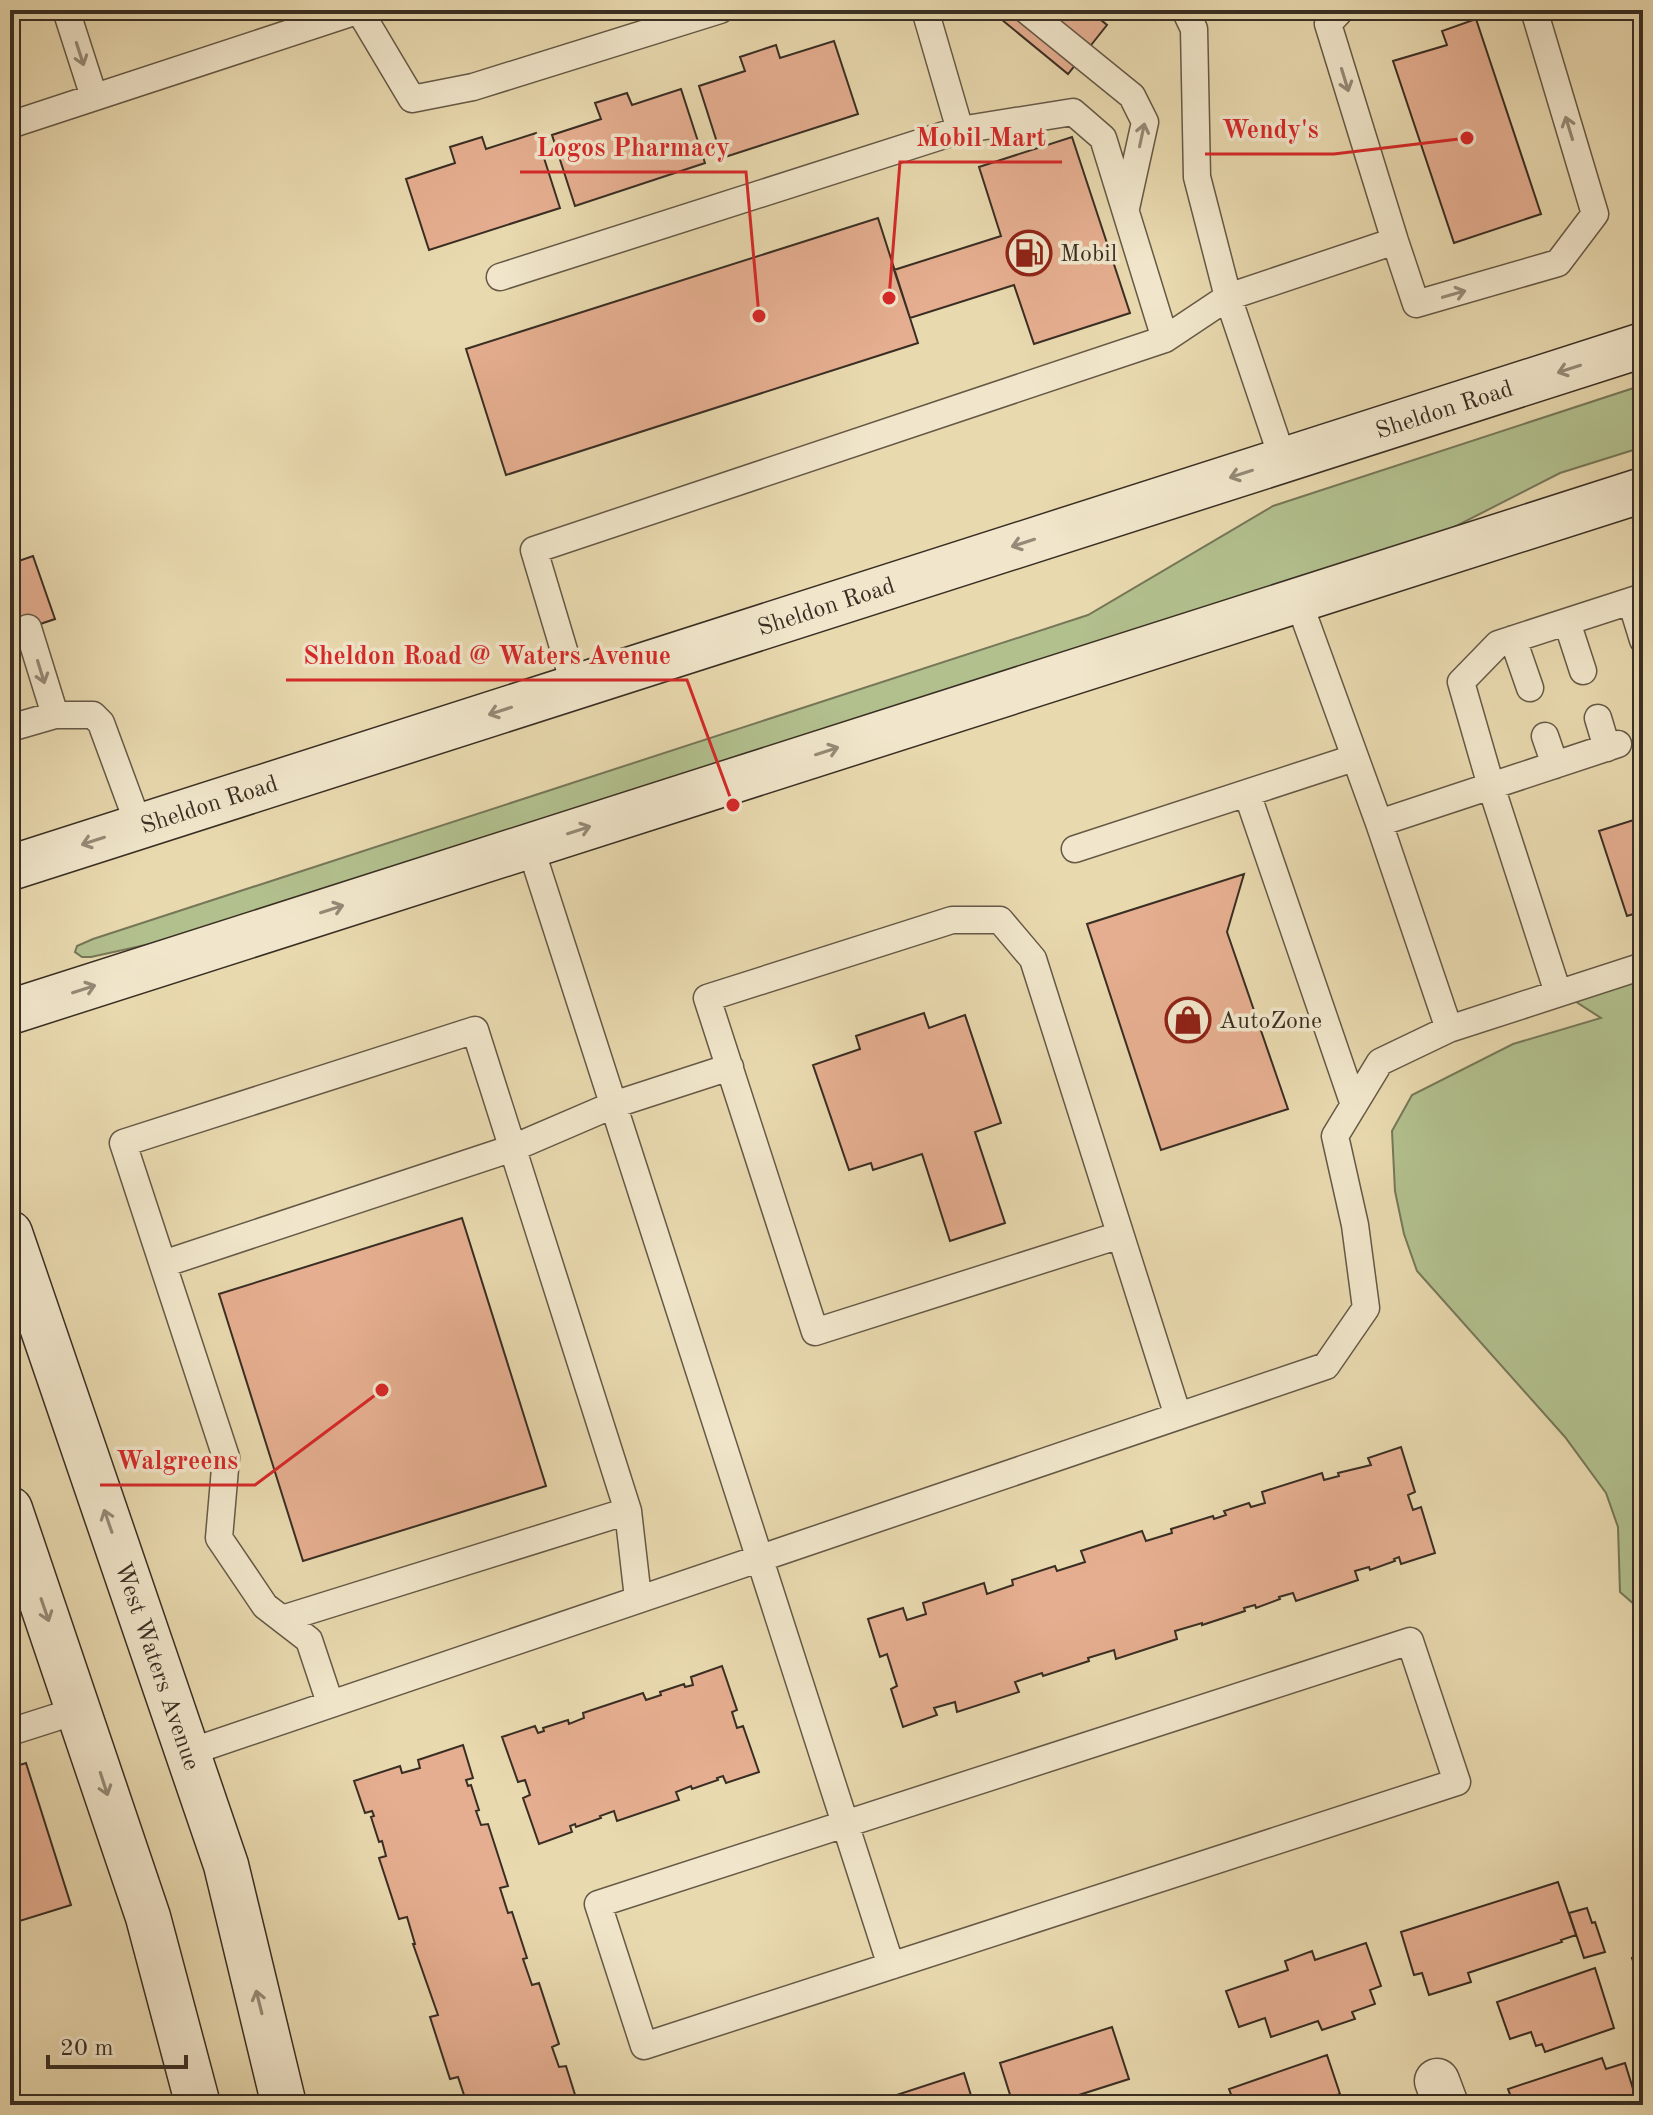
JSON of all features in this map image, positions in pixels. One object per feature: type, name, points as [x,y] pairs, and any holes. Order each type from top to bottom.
[{"type":"main road","name":"Sheldon Road","points":[[10,868],[1643,345]]},
{"type":"main road","points":[[10,1012],[1643,490]]},
{"type":"main road","name":"West Waters Avenue","points":[[10,1233],[226,1865],[284,2105]]},
{"type":"main road","points":[[10,1509],[148,1917],[198,2105]]},
{"type":"lane","points":[[66,10],[94,97]]},
{"type":"lane","points":[[10,125],[305,19],[359,10],[412,99],[473,87],[720,10]]},
{"type":"lane","points":[[925,10],[960,130]]},
{"type":"lane","points":[[1026,10],[1132,96],[1145,122],[1125,211]]},
{"type":"lane","points":[[1185,10],[1194,29],[1197,177],[1228,297],[1283,460]]},
{"type":"lane","points":[[1341,10],[1328,24],[1416,304],[1558,263],[1595,214],[1534,10]]},
{"type":"lane","points":[[500,277],[960,130],[1073,112],[1103,138],[1165,339]]},
{"type":"lane","points":[[575,687],[534,550],[1165,339],[1228,297],[1395,241]]},
{"type":"lane","points":[[1558,993],[1461,682],[1498,644],[1637,599],[1643,640]]},
{"type":"lane","points":[[1298,600],[1449,1029]]},
{"type":"lane","points":[[1567,622],[1583,671]]},
{"type":"lane","points":[[28,628],[55,715]]},
{"type":"lane","points":[[1513,639],[1530,688]]},
{"type":"lane","points":[[10,728],[55,715],[93,715],[101,723],[139,826]]},
{"type":"lane","points":[[1379,823],[1612,746],[1598,718]]},
{"type":"lane","points":[[1545,736],[1555,765]]},
{"type":"lane","points":[[1075,849],[1354,758]]},
{"type":"lane","points":[[1247,793],[1354,1105]]},
{"type":"lane","points":[[530,846],[891,1966]]},
{"type":"lane","points":[[1120,1235],[815,1332],[707,998],[952,920],[1000,920],[1033,959],[1178,1416]]},
{"type":"lane","points":[[187,1753],[1326,1366],[1366,1308],[1355,1225],[1335,1136],[1380,1062],[1449,1029],[1643,966]]},
{"type":"lane","points":[[330,1703],[309,1640],[265,1606],[219,1538],[226,1457],[123,1143],[475,1030],[628,1511],[638,1598]]},
{"type":"lane","points":[[163,1264],[513,1148],[613,1105],[730,1067]]},
{"type":"lane","points":[[282,1619],[628,1511]]},
{"type":"lane","points":[[1410,1641],[1457,1782],[891,1966],[644,2046],[598,1904],[1410,1641]]},
{"type":"lane","points":[[10,1732],[79,1710]]},
{"type":"path","points":[[10,1670],[18,1692]]},
{"type":"green space","points":[[1643,385],[1643,447],[1560,473],[1417,546],[168,940],[91,957],[82,957],[75,952],[77,946],[93,939],[1088,615],[1273,506]]},
{"type":"green space","points":[[1643,953],[1643,1612],[1620,1592],[1618,1527],[1606,1493],[1565,1437],[1417,1271],[1404,1234],[1395,1191],[1392,1131],[1412,1095],[1513,1044],[1601,1018],[1547,983]]},
{"type":"building","points":[[990,10],[1089,10],[1107,25],[1068,74]]},
{"type":"building","points":[[1476,19],[1541,214],[1454,243],[1393,61],[1447,45],[1442,31]]},
{"type":"building","points":[[834,41],[858,114],[722,158],[699,86],[745,71],[740,57],[776,45],[780,58]]},
{"type":"building","points":[[681,89],[705,163],[575,206],[552,135],[601,119],[595,103],[627,93],[632,105]]},
{"type":"building","points":[[536,133],[560,208],[429,250],[406,179],[455,163],[450,147],[482,137],[486,149]]},
{"type":"building","name":"Mobil","points":[[1072,137],[1130,313],[1034,344],[1014,285],[910,318],[894,270],[1001,236],[979,167]]},
{"type":"building","points":[[878,218],[918,343],[506,475],[466,349]]},
{"type":"building","points":[[33,556],[55,619],[10,634],[10,564]]},
{"type":"building","points":[[1643,817],[1643,911],[1627,916],[1599,831]]},
{"type":"building","name":"AutoZone","points":[[1244,874],[1227,932],[1288,1109],[1161,1150],[1087,924]]},
{"type":"building","points":[[924,1013],[929,1028],[965,1015],[1001,1123],[975,1132],[1005,1223],[950,1241],[922,1154],[873,1170],[871,1163],[849,1170],[813,1065],[860,1049],[856,1036]]},
{"type":"building","points":[[462,1218],[546,1486],[303,1561],[219,1294]]},
{"type":"building","points":[[1401,1447],[1415,1492],[1408,1495],[1413,1510],[1421,1507],[1435,1553],[1401,1564],[1399,1557],[1370,1570],[1369,1567],[1355,1571],[1358,1580],[1296,1601],[1293,1593],[1256,1608],[1255,1605],[1244,1608],[1245,1611],[1175,1631],[1177,1639],[1116,1659],[1114,1650],[1043,1676],[1042,1673],[1015,1682],[1019,1692],[957,1712],[955,1702],[934,1708],[937,1715],[903,1727],[891,1689],[897,1686],[887,1654],[880,1657],[868,1619],[903,1608],[907,1620],[926,1614],[923,1603],[984,1583],[987,1594],[1013,1585],[1012,1580],[1055,1566],[1057,1571],[1085,1562],[1081,1551],[1142,1531],[1146,1541],[1172,1533],[1171,1529],[1226,1515],[1224,1511],[1249,1503],[1251,1507],[1265,1503],[1262,1492],[1322,1473],[1324,1480],[1339,1476],[1338,1473],[1371,1465],[1368,1458]]},
{"type":"building","points":[[722,1666],[737,1710],[732,1712],[737,1728],[743,1726],[759,1772],[726,1783],[723,1776],[692,1789],[691,1786],[676,1792],[679,1800],[617,1821],[614,1811],[576,1827],[575,1824],[570,1826],[572,1832],[539,1844],[523,1798],[530,1795],[525,1780],[518,1782],[502,1737],[535,1726],[538,1733],[544,1731],[543,1728],[568,1720],[569,1724],[584,1718],[583,1713],[643,1693],[646,1700],[684,1684],[685,1687],[693,1685],[691,1677]]},
{"type":"building","points":[[463,1745],[473,1778],[466,1780],[468,1786],[471,1785],[481,1825],[488,1824],[508,1886],[500,1888],[508,1913],[512,1912],[532,1985],[539,1983],[559,2044],[552,2047],[559,2067],[566,2066],[577,2101],[565,2105],[460,2105],[458,2100],[465,2098],[458,2077],[450,2079],[430,2017],[438,2015],[413,1944],[407,1917],[399,1919],[379,1858],[386,1856],[371,1817],[374,1816],[372,1811],[365,1813],[354,1781],[400,1766],[402,1773],[420,1768],[418,1760]]},
{"type":"building","points":[[26,1763],[71,1905],[10,1924],[10,1768]]},
{"type":"building","points":[[1558,1882],[1576,1935],[1468,1973],[1471,1982],[1429,1995],[1422,1973],[1414,1975],[1401,1932]]},
{"type":"building","points":[[1587,1908],[1605,1952],[1584,1958],[1569,1913]]},
{"type":"building","points":[[1366,1943],[1381,1986],[1370,1990],[1375,2004],[1352,2012],[1355,2019],[1322,2030],[1318,2021],[1271,2037],[1265,2018],[1239,2027],[1226,1991],[1288,1970],[1285,1961],[1312,1951],[1315,1960]]},
{"type":"building","points":[[1643,1955],[1643,1992],[1632,1958]]},
{"type":"building","points":[[1595,1968],[1614,2028],[1545,2052],[1542,2044],[1536,2046],[1531,2032],[1510,2039],[1497,2002]]},
{"type":"building","points":[[1112,2027],[1129,2079],[1060,2101],[1061,2105],[1022,2105],[1020,2098],[1012,2101],[1000,2063]]},
{"type":"building","points":[[1327,2055],[1340,2094],[1319,2101],[1321,2105],[1235,2105],[1229,2089]]},
{"type":"building","points":[[1602,2058],[1606,2069],[1625,2063],[1638,2105],[1514,2105],[1508,2089]]},
{"type":"building","points":[[964,2073],[974,2105],[866,2105]]},
{"type":"place","name":"Wendy's","points":[[1467,138]]},
{"type":"place","name":"Mobil","points":[[1029,253]]},
{"type":"place","name":"Mobil Mart","points":[[889,298]]},
{"type":"place","name":"Logos Pharmacy","points":[[759,316]]},
{"type":"place","name":"Sheldon Road @ Waters Avenue","points":[[733,805]]},
{"type":"place","name":"AutoZone","points":[[1188,1020]]},
{"type":"place","name":"Walgreens","points":[[382,1390]]}]
